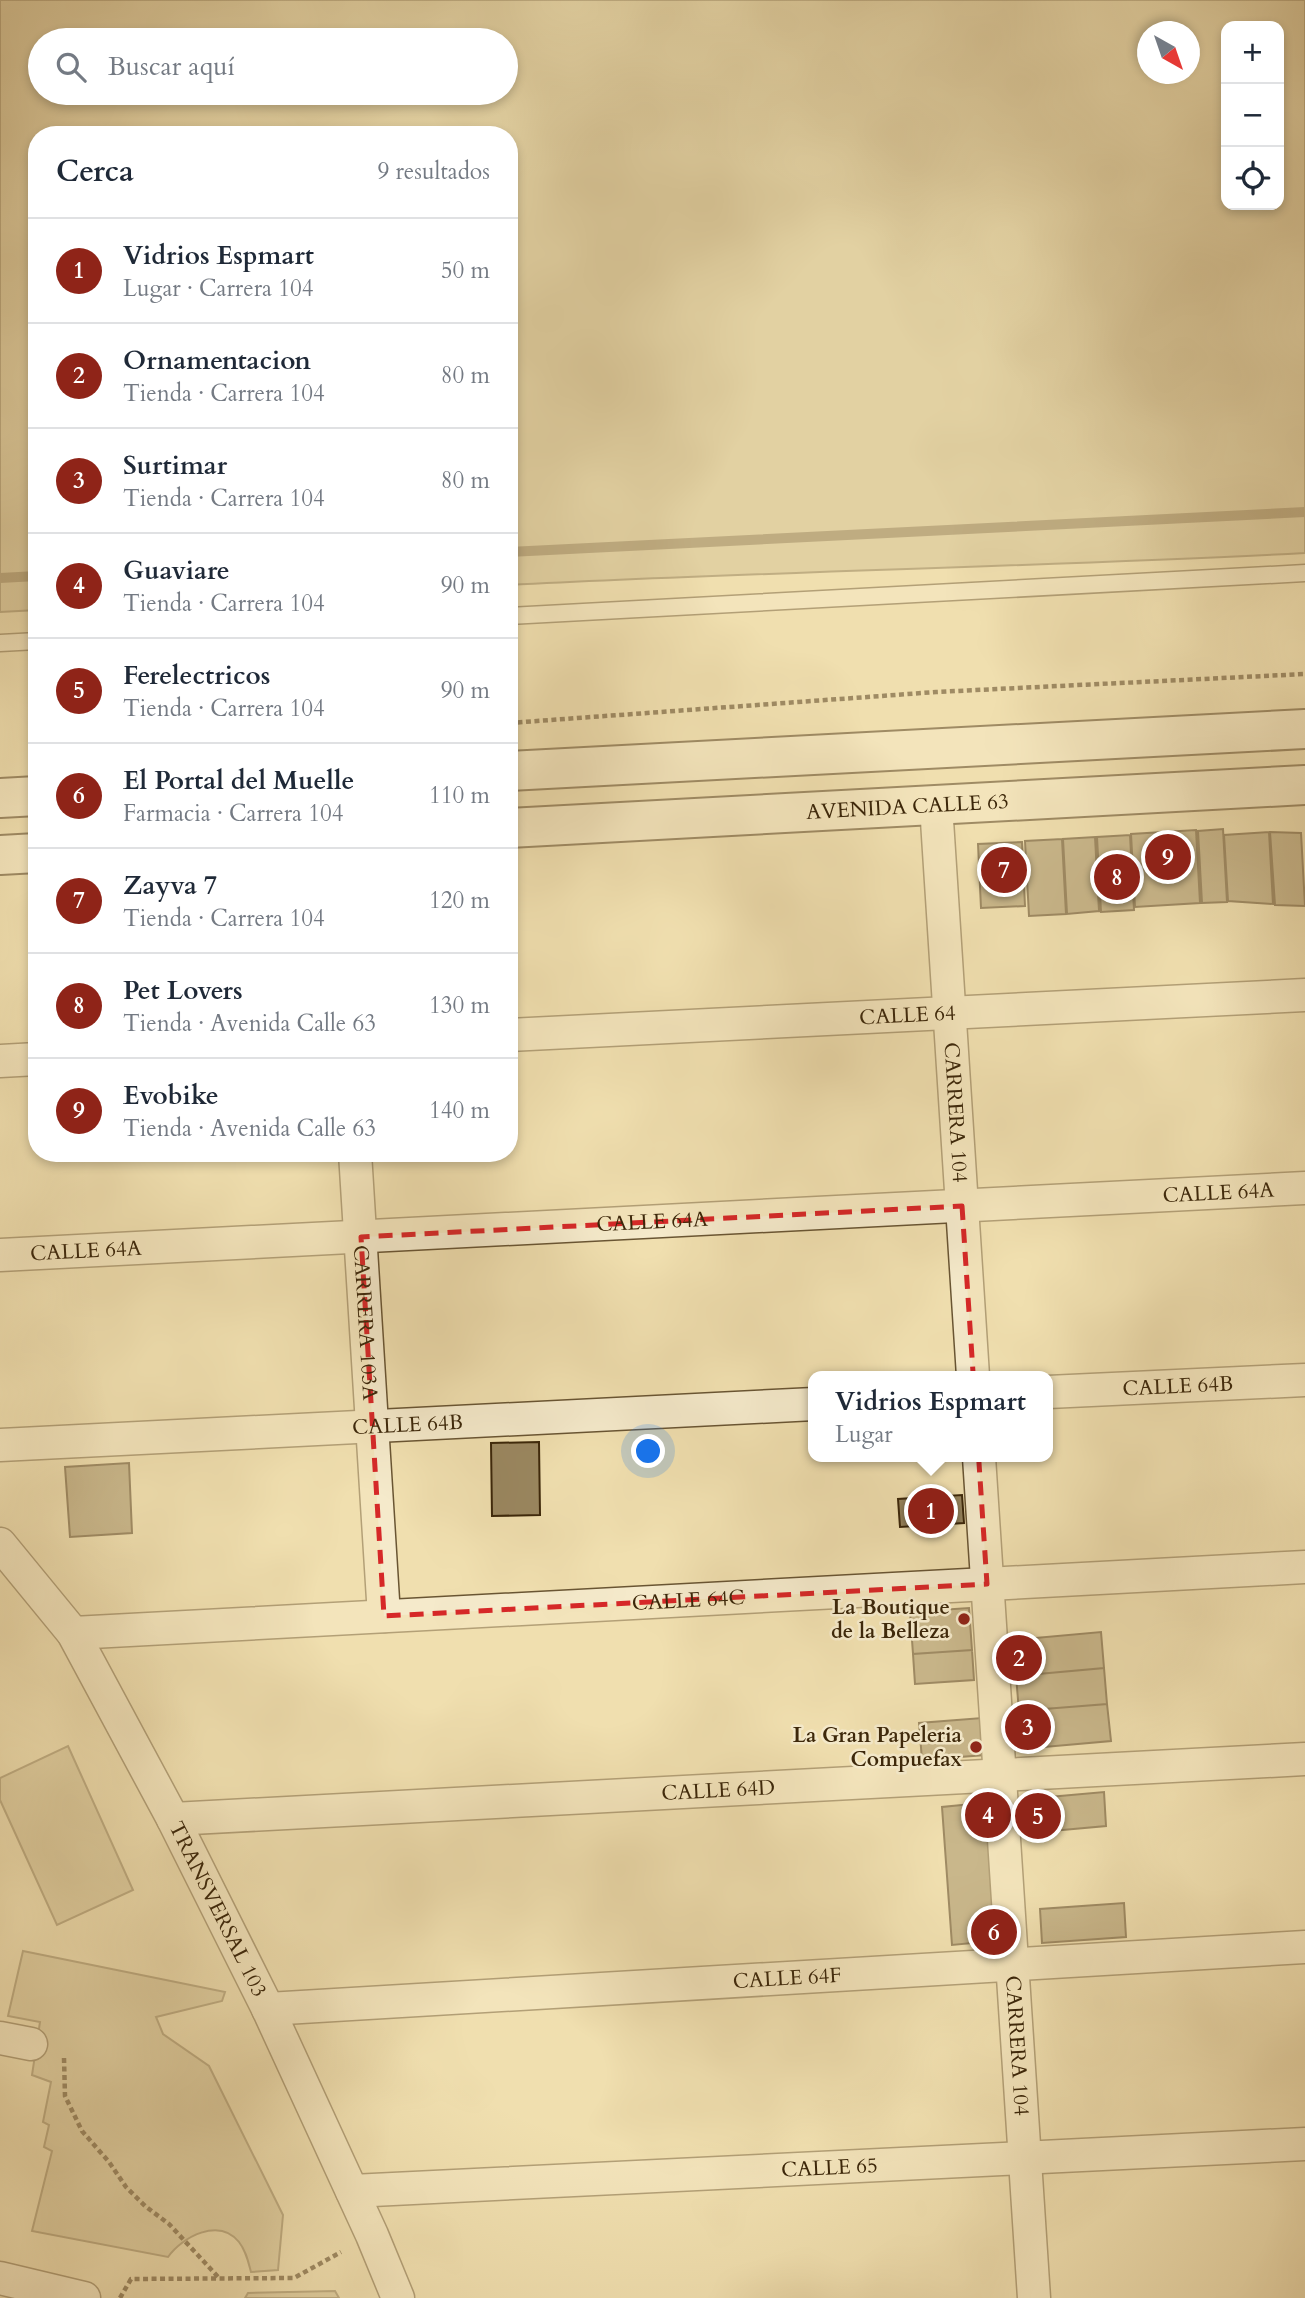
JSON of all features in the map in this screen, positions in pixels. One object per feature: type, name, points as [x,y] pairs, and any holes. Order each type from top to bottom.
[{"type":"main road","points":[[518,771],[1305,729]]},
{"type":"main road","name":"AVENIDA CALLE 63","points":[[518,828],[1305,785]]},
{"type":"main road","points":[[0,798],[28,796]]},
{"type":"main road","points":[[0,855],[28,853]]},
{"type":"street","name":"CARRERA 104","points":[[936,805],[974,1371]]},
{"type":"street","name":"CALLE 64","points":[[518,1035],[1305,995]]},
{"type":"street","points":[[0,1061],[28,1059]]},
{"type":"street","name":"CARRERA 103A","points":[[356,1162],[384,1616]]},
{"type":"street","name":"CALLE 64A","points":[[0,1255],[1305,1188]]},
{"type":"street","name":"CALLE 64B","points":[[1053,1392],[1305,1380]]},
{"type":"street","name":"CALLE 64B","points":[[0,1445],[808,1404]]},
{"type":"street","name":"CARRERA 104","points":[[979,1462],[1034,2298]]},
{"type":"street","name":"TRANSVERSAL 103","points":[[0,1544],[73,1633],[173,1819],[268,2009],[372,2235],[398,2298]]},
{"type":"street","name":"CALLE 64C","points":[[73,1633],[1305,1567]]},
{"type":"street","name":"CALLE 64D","points":[[173,1819],[1305,1759]]},
{"type":"street","name":"CALLE 64F","points":[[268,2009],[1305,1947]]},
{"type":"street","points":[[0,2038],[31,2044]]},
{"type":"street","name":"CALLE 65","points":[[352,2191],[1305,2144]]},
{"type":"street","points":[[0,2278],[34,2292],[84,2298]]},
{"type":"lane","points":[[518,616],[1305,573]]},
{"type":"lane","points":[[0,643],[28,641]]},
{"type":"path","points":[[518,722],[936,692],[1305,674]]},
{"type":"path","points":[[31,2044],[51,2047],[64,2057],[65,2096],[82,2132],[109,2162],[126,2187],[169,2224],[220,2279]]},
{"type":"path","points":[[120,2298],[131,2279],[294,2278],[372,2235]]},
{"type":"highlighted area","points":[[962,1206],[987,1584],[384,1616],[361,1237]]},
{"type":"shaded area","points":[[0,0],[1305,0],[1305,553],[518,585],[518,126],[28,126],[28,610],[0,612]]},
{"type":"shaded area","points":[[68,1746],[133,1890],[57,1925],[0,1800],[0,1778]]},
{"type":"shaded area","points":[[23,1951],[225,1992],[222,2001],[156,2017],[163,2034],[209,2066],[283,2215],[278,2270],[251,2272],[239,2242],[221,2231],[211,2230],[191,2237],[168,2257],[32,2231],[52,2151],[44,2147],[49,2125],[43,2122],[51,2082],[32,2075],[40,2022],[8,2016]]},
{"type":"shaded area","points":[[335,2291],[339,2298],[245,2298],[248,2293]]},
{"type":"building","points":[[1223,829],[1227,902],[1202,903],[1198,831]]},
{"type":"building","points":[[1196,830],[1200,903],[1135,907],[1131,834]]},
{"type":"building","points":[[1269,832],[1273,904],[1228,901],[1224,835]]},
{"type":"building","points":[[1270,832],[1301,833],[1305,906],[1275,905]]},
{"type":"building","points":[[1130,835],[1134,910],[1101,912],[1097,837]]},
{"type":"building","points":[[1095,837],[1099,911],[1067,914],[1063,839]]},
{"type":"building","points":[[1062,839],[1066,914],[1029,916],[1025,841]]},
{"type":"building","points":[[1022,842],[1025,906],[981,908],[978,844]]},
{"type":"building","points":[[539,1442],[540,1515],[492,1516],[491,1443]]},
{"type":"building","points":[[129,1463],[132,1533],[70,1537],[65,1467]]},
{"type":"building","points":[[962,1495],[964,1523],[900,1527],[898,1499]]},
{"type":"building","points":[[969,1608],[972,1650],[913,1654],[910,1612]]},
{"type":"building","points":[[1101,1632],[1104,1668],[1016,1676],[1013,1640]]},
{"type":"building","points":[[972,1650],[974,1680],[915,1684],[913,1654]]},
{"type":"building","points":[[1104,1668],[1107,1704],[1019,1711],[1016,1676]]},
{"type":"building","points":[[1107,1704],[1111,1741],[1022,1749],[1019,1711]]},
{"type":"building","points":[[982,1718],[985,1755],[922,1760],[919,1723]]},
{"type":"building","points":[[1104,1792],[1106,1826],[1030,1833],[1027,1799]]},
{"type":"building","points":[[992,1802],[1003,1940],[952,1945],[942,1807]]},
{"type":"building","points":[[1124,1903],[1126,1937],[1042,1943],[1040,1909]]},
{"type":"waterway","points":[[518,552],[1305,512]]},
{"type":"waterway","points":[[0,578],[28,576]]},
{"type":"place","name":"Evobike","points":[[1168,857]]},
{"type":"place","name":"Zayva 7","points":[[1004,870]]},
{"type":"place","name":"Pet Lovers","points":[[1117,877]]},
{"type":"place","name":"Vidrios Espmart","points":[[931,1511]]},
{"type":"place","name":"La Boutique de la Belleza","points":[[964,1619]]},
{"type":"place","name":"Ornamentacion","points":[[1019,1658]]},
{"type":"place","name":"Surtimar","points":[[1028,1727]]},
{"type":"place","name":"La Gran Papeleria Compuefax","points":[[976,1747]]},
{"type":"place","name":"Guaviare","points":[[988,1815]]},
{"type":"place","name":"Ferelectricos","points":[[1038,1816]]},
{"type":"place","name":"El Portal del Muelle","points":[[994,1932]]}]
